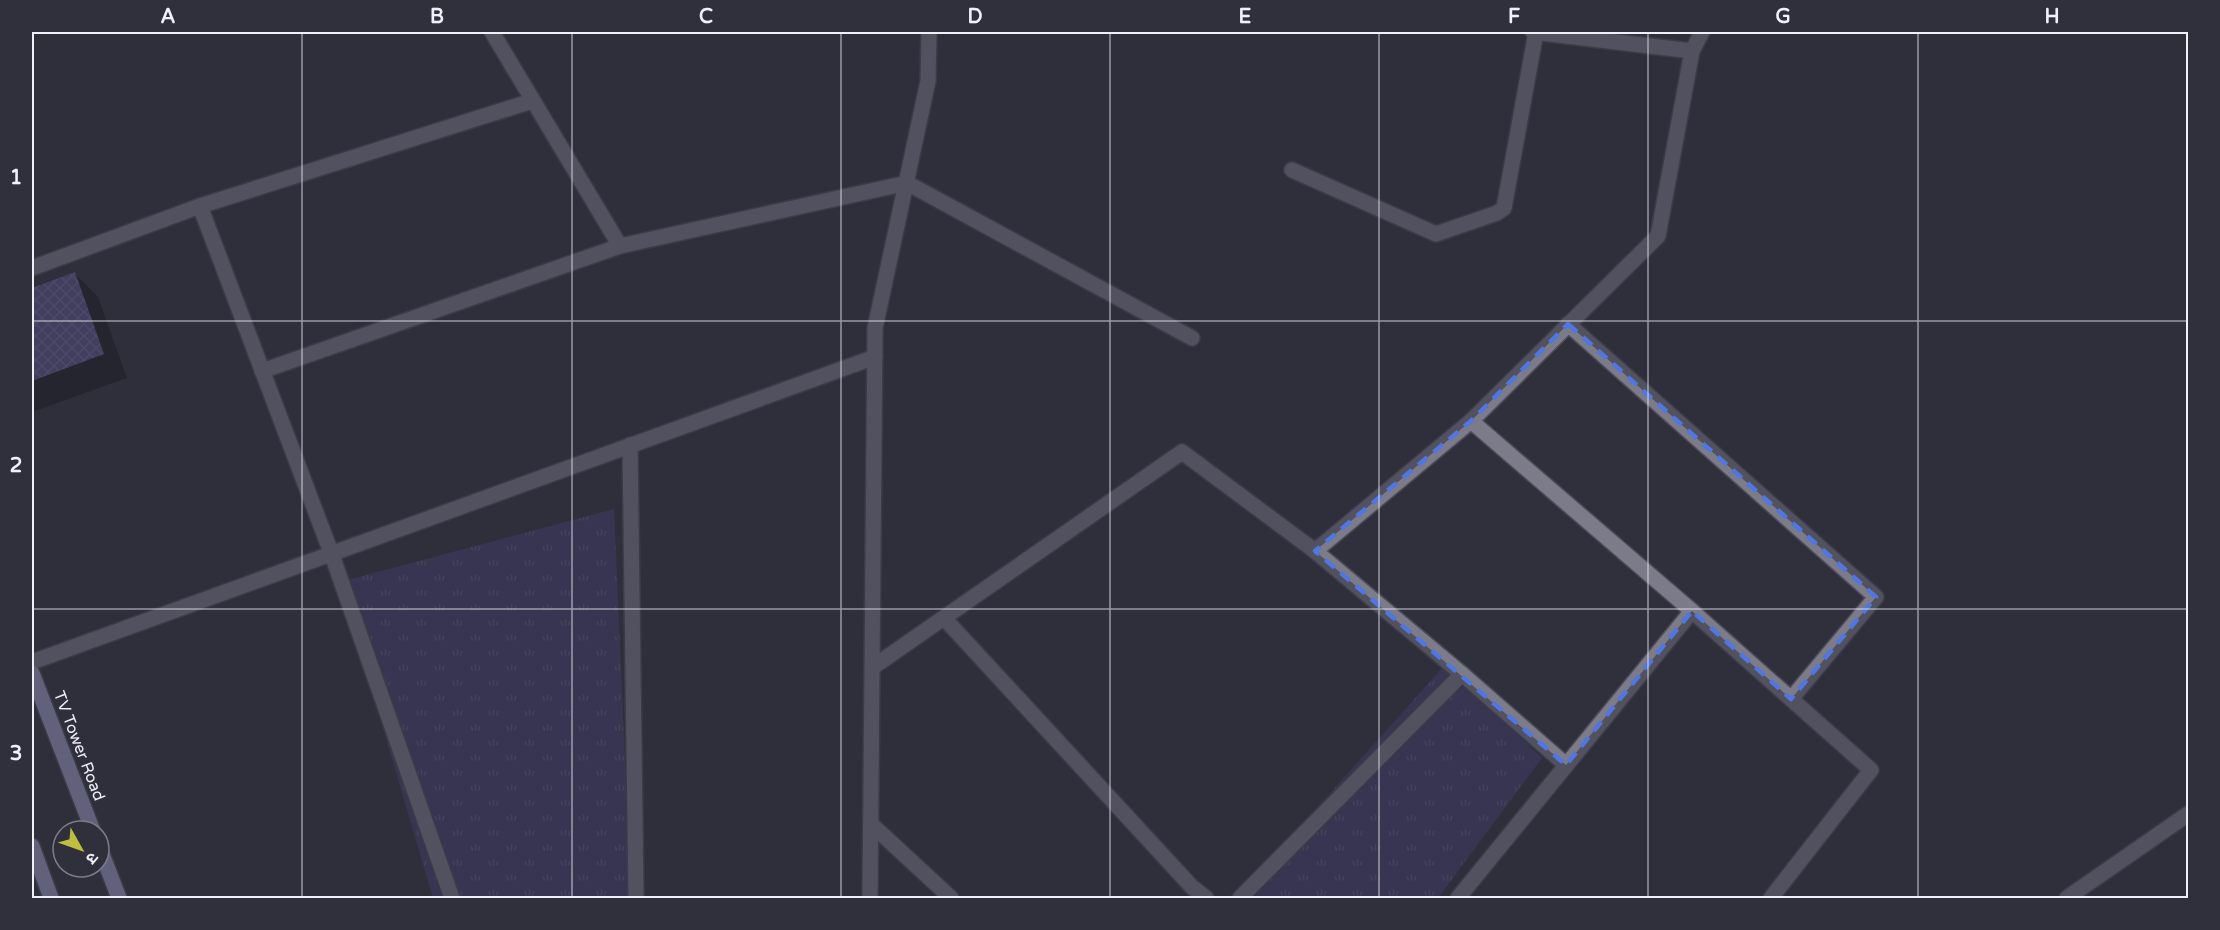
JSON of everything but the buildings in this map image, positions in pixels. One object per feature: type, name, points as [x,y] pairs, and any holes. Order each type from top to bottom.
[{"type":"main road","name":"TV Tower Road","points":[[32,673],[88,819]]},
{"type":"main road","points":[[32,846],[51,898]]},
{"type":"main road","points":[[111,877],[119,898]]},
{"type":"street","points":[[492,32],[620,246]]},
{"type":"street","points":[[870,898],[875,328],[928,81],[929,32]]},
{"type":"street","points":[[1292,170],[1436,234],[1497,213],[1504,208],[1534,32],[1692,51]]},
{"type":"street","points":[[1315,551],[1471,421],[1658,236],[1692,51],[1702,32]]},
{"type":"street","points":[[32,268],[200,206],[532,101]]},
{"type":"street","points":[[262,371],[620,246],[907,183],[1192,338]]},
{"type":"street","points":[[200,206],[332,555],[452,898]]},
{"type":"street","points":[[1568,324],[1876,597],[1791,699]]},
{"type":"street","points":[[32,662],[875,357]]},
{"type":"street","points":[[1471,421],[1692,611],[1871,770],[1771,898]]},
{"type":"street","points":[[630,445],[636,898]]},
{"type":"street","points":[[873,667],[1182,452],[1315,551],[1566,765]]},
{"type":"street","points":[[1458,898],[1692,611]]},
{"type":"street","points":[[944,618],[1192,887],[1206,898]]},
{"type":"street","points":[[1240,898],[1462,674]]},
{"type":"street","points":[[2067,898],[2188,814]]},
{"type":"street","points":[[871,824],[951,898]]},
{"type":"highlighted area","points":[[1568,324],[1876,597],[1791,699],[1692,611],[1566,765],[1315,551],[1471,421]]},
{"type":"green space","points":[[614,509],[631,898],[433,898],[340,582]]},
{"type":"green space","points":[[1445,665],[1542,758],[1438,898],[1250,898],[1244,889]]}]
